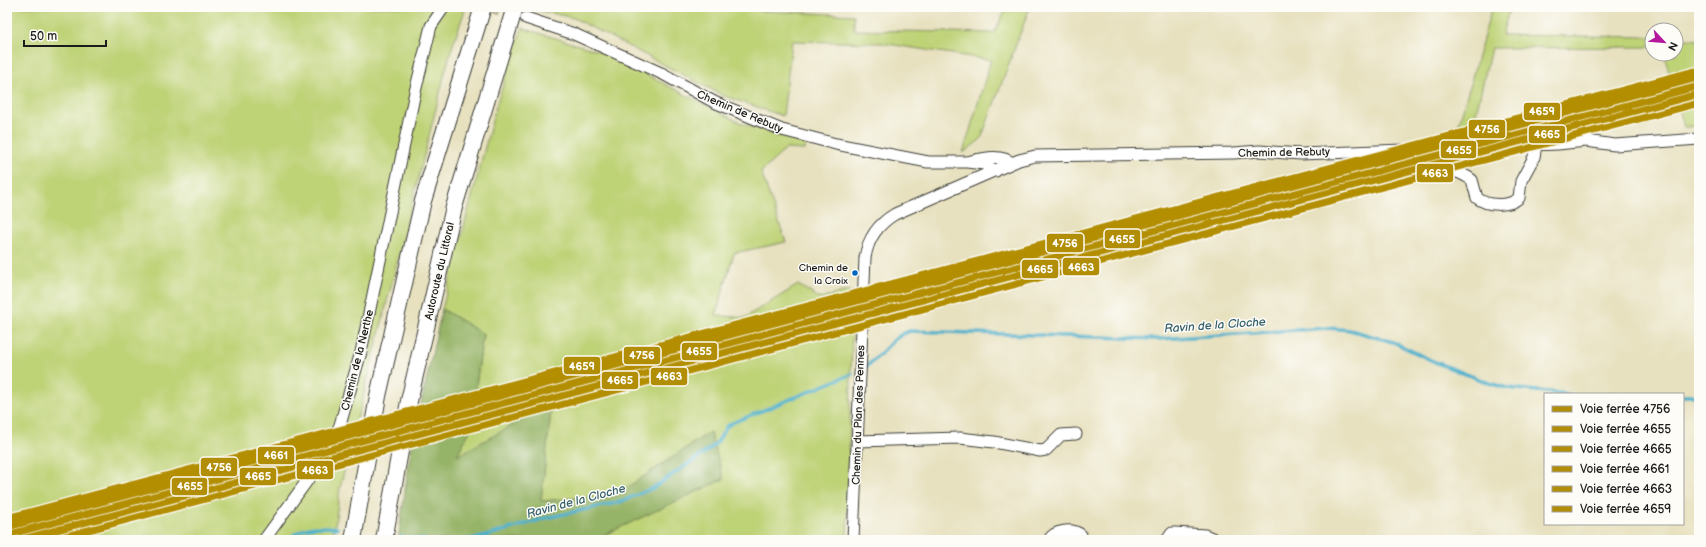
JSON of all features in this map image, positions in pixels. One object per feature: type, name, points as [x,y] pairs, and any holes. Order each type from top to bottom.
[{"type":"highway","points":[[353,540],[378,396],[423,201],[483,7]]},
{"type":"highway","name":"Autoroute du Littoral","points":[[384,540],[409,401],[454,207],[520,12]]},
{"type":"street","name":"Chemin de la Nerthe","points":[[264,540],[320,463],[331,446],[340,425],[361,352],[388,230],[415,92],[431,26],[444,7]]},
{"type":"street","name":"Chemin de Rebuty","points":[[520,12],[574,34],[662,74],[714,102],[782,130],[836,144],[928,162],[967,162],[984,164],[996,170]]},
{"type":"street","name":"Chemin de Rebuty","points":[[967,162],[993,158],[1006,159],[1012,163],[1035,156],[1234,153],[1259,151],[1301,154],[1536,145],[1586,141],[1615,145],[1699,139]]},
{"type":"street","points":[[1438,148],[1439,159],[1443,166],[1472,180],[1477,198],[1486,203],[1497,204],[1508,203],[1519,198],[1521,181],[1534,157],[1536,145]]},
{"type":"street","name":"Chemin du Plan des Pennes","points":[[853,540],[864,263],[871,238],[883,222],[895,214],[1012,163]]},
{"type":"street","points":[[857,441],[960,438],[994,442],[1040,451],[1046,450],[1060,435],[1076,434]]},
{"type":"street","points":[[1049,540],[1051,536],[1057,532],[1074,532],[1081,535],[1082,540]]},
{"type":"street","points":[[1168,540],[1172,533],[1175,532],[1205,534],[1213,540]]},
{"type":"green space","points":[[7,7],[466,7],[450,53],[340,488],[333,540],[7,540]]},
{"type":"green space","points":[[740,7],[763,11],[854,15],[854,30],[994,33],[1007,7],[1030,7],[981,139],[963,153],[991,60],[881,43],[792,41],[783,116],[724,96],[574,18],[528,8]]},
{"type":"green space","points":[[1492,7],[1510,7],[1502,35],[1644,37],[1644,47],[1491,48],[1470,140],[1454,141]]},
{"type":"green space","points":[[522,28],[602,52],[743,124],[806,144],[804,150],[786,149],[761,172],[786,242],[734,253],[716,315],[744,318],[798,285],[821,299],[842,292],[853,292],[847,540],[600,540],[601,537],[710,432],[616,495],[541,501],[456,456],[470,430],[483,334],[442,309],[496,106]]},
{"type":"green space","points":[[1684,39],[1699,40],[1699,126],[1684,127],[1666,62],[1684,62]]},
{"type":"green space","points":[[442,309],[483,334],[470,430],[457,456],[552,403],[541,501],[616,495],[710,432],[724,479],[602,536],[600,540],[398,540],[411,449]]},
{"type":"waterway","name":"Ravin de la Cloche","points":[[865,367],[871,363],[891,342],[910,331],[1159,339],[1328,328],[1350,330],[1393,342],[1435,362],[1489,383],[1507,388],[1557,393]]},
{"type":"waterway","name":"Ravin de la Cloche","points":[[464,540],[479,538],[546,518],[620,502],[653,488],[710,449],[718,441],[726,427],[732,423],[852,374]]},
{"type":"waterway","name":"Ravin de la Cloche","points":[[1684,396],[1699,396]]},
{"type":"waterway","name":"Ravin de la Cloche","points":[[287,540],[305,529],[316,527],[337,528]]},
{"type":"waterway","name":"Ravin de la Cloche","points":[[401,537],[426,540]]},
{"type":"tunnel","points":[[489,7],[519,16]]},
{"type":"rail line","name":"4659","points":[[7,518],[1695,71]]},
{"type":"rail line","name":"4756","points":[[7,523],[1699,74]]},
{"type":"rail line","name":"4661","points":[[7,527],[1697,78]]},
{"type":"rail line","name":"4655","points":[[7,535],[1699,86]]},
{"type":"rail line","name":"4665","points":[[19,540],[1699,94]]},
{"type":"rail line","name":"4663","points":[[51,540],[1699,103]]},
{"type":"place","name":"Chemin de la Croix","points":[[855,273]]}]
